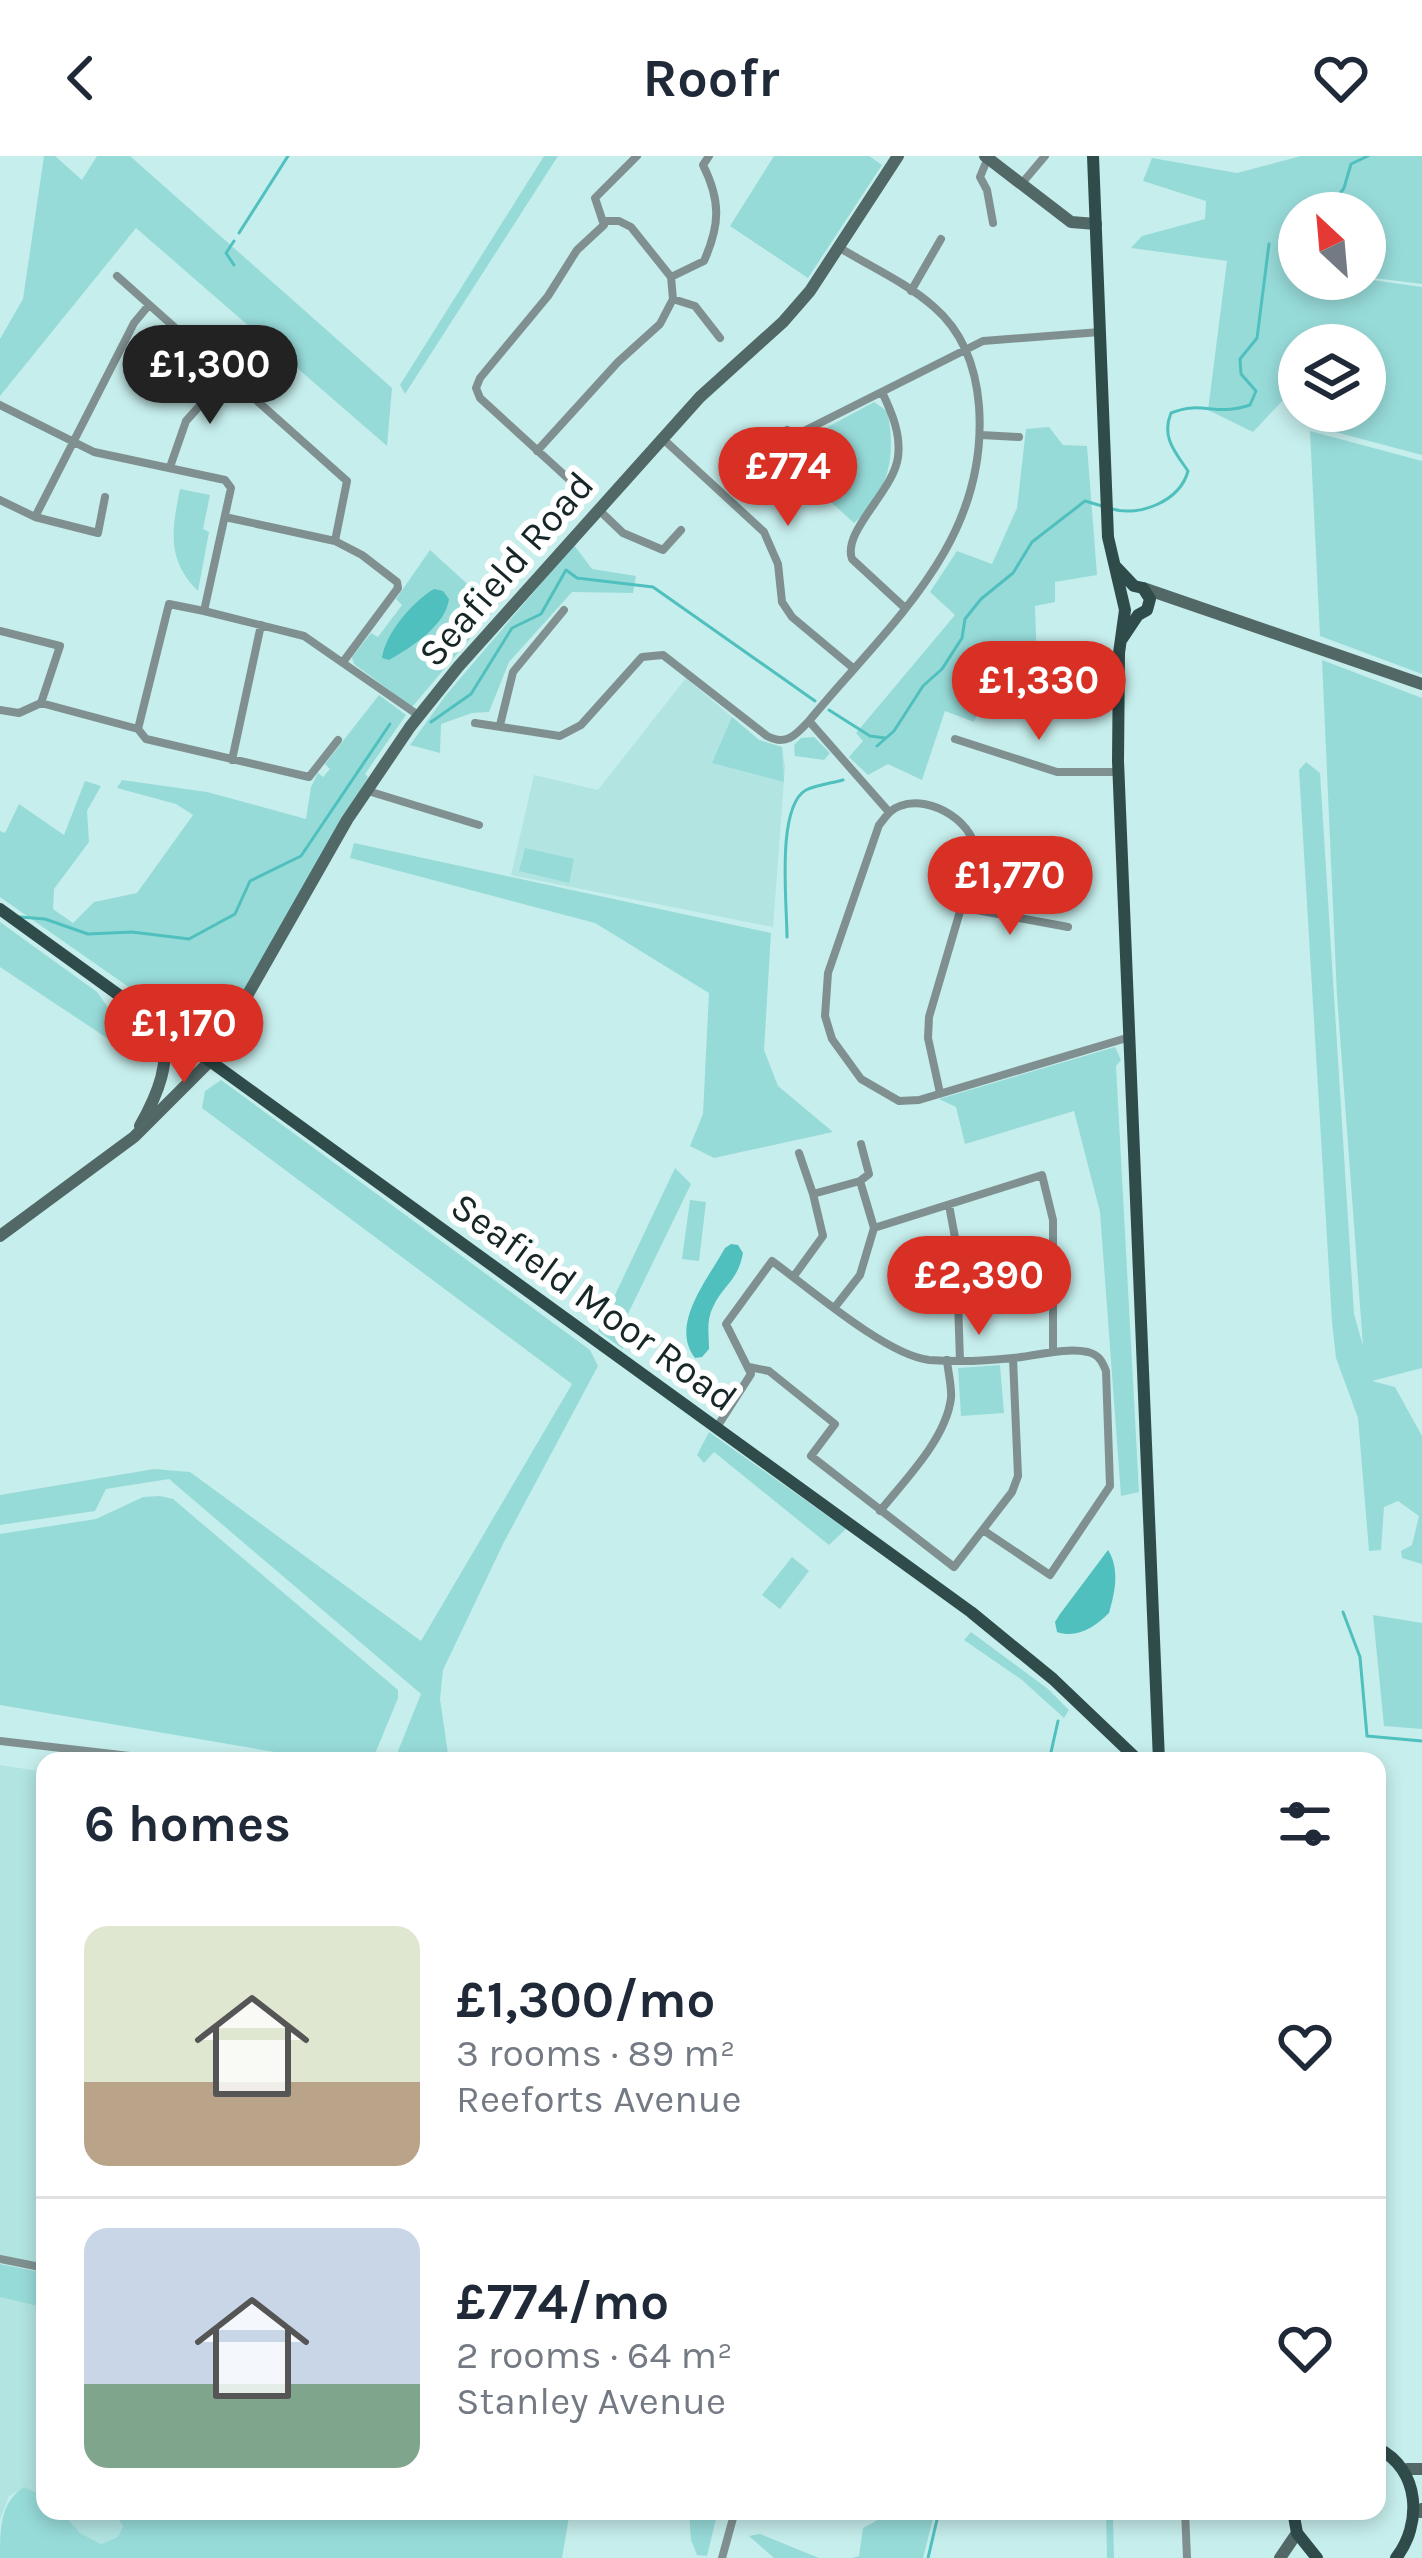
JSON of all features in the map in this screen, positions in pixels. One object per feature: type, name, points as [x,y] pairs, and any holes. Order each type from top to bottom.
[{"type":"main road","points":[[1093,156],[1107,507],[1113,563],[1133,607]]},
{"type":"main road","points":[[1113,563],[1139,587]]},
{"type":"main road","points":[[1133,607],[1128,588],[1139,587]]},
{"type":"main road","points":[[1139,587],[1122,640],[1119,772],[1160,1752]]},
{"type":"main road","name":"Seafield Moor Road","points":[[1,910],[971,1612],[1053,1679],[1125,1752]]},
{"type":"main road","points":[[1386,2453],[1414,2469],[1421,2511],[1413,2540],[1396,2558]]},
{"type":"main road","points":[[1295,2520],[1297,2533],[1317,2558]]},
{"type":"street","points":[[604,221],[595,204],[598,192],[637,156]]},
{"type":"street","points":[[671,277],[699,266],[717,232],[716,195],[703,165],[709,156]]},
{"type":"street","name":"Seafield Road","points":[[0,1236],[134,1137],[210,1061],[367,790],[419,716],[662,438],[730,366],[783,322],[840,248],[898,156]]},
{"type":"street","points":[[1023,182],[1046,156]]},
{"type":"street","points":[[993,224],[980,177],[986,157],[1071,222],[1096,224]]},
{"type":"street","points":[[537,451],[618,362],[660,324],[673,299],[671,277],[631,227],[619,221],[604,221],[577,250],[548,296],[476,388],[480,398],[537,451],[584,494]]},
{"type":"street","points":[[911,291],[941,239]]},
{"type":"street","points":[[475,722],[560,736],[580,725],[642,656],[653,653],[674,661],[766,736],[787,741],[809,722],[946,555],[972,496],[981,435],[978,393],[966,349],[934,307],[840,248]]},
{"type":"street","points":[[117,276],[347,481],[335,541]]},
{"type":"street","points":[[673,299],[691,303],[720,338]]},
{"type":"street","points":[[35,518],[134,323],[148,305]]},
{"type":"street","points":[[790,438],[995,338],[1100,332]]},
{"type":"street","points":[[170,467],[187,421],[260,339]]},
{"type":"street","points":[[882,392],[898,434],[898,460],[849,550],[852,559],[905,608]]},
{"type":"street","points":[[0,405],[94,452],[229,483],[205,611]]},
{"type":"street","points":[[981,435],[1019,437]]},
{"type":"street","points":[[662,438],[764,532],[778,564],[782,602],[792,617],[853,668]]},
{"type":"street","points":[[0,500],[35,518],[98,533],[105,497]]},
{"type":"street","points":[[598,509],[623,533],[662,550]]},
{"type":"street","points":[[225,517],[335,541],[399,584],[343,662]]},
{"type":"street","points":[[654,564],[681,530]]},
{"type":"street","points":[[1139,587],[1422,684]]},
{"type":"street","points":[[1133,607],[1178,600]]},
{"type":"street","points":[[138,729],[170,604],[304,636],[419,716]]},
{"type":"street","points":[[500,725],[513,672],[564,610]]},
{"type":"street","points":[[232,760],[260,625]]},
{"type":"street","points":[[0,631],[60,646],[41,703]]},
{"type":"street","points":[[0,710],[19,713],[41,703],[138,729],[146,740],[309,777],[338,740]]},
{"type":"street","points":[[809,722],[890,812]]},
{"type":"street","points":[[955,739],[1058,772],[1119,772]]},
{"type":"street","points":[[367,790],[479,825]]},
{"type":"street","points":[[940,1093],[928,1017],[977,842],[964,823],[916,803],[890,812],[879,825],[828,974],[825,1016],[843,1056],[861,1079],[899,1100],[919,1100],[1131,1036]]},
{"type":"street","points":[[960,907],[1068,927]]},
{"type":"street","points":[[134,1137],[152,1106],[163,1073],[167,1044],[161,1025]]},
{"type":"street","points":[[813,1194],[869,1174],[861,1144]]},
{"type":"street","points":[[794,1276],[823,1236],[800,1153]]},
{"type":"street","points":[[874,1228],[1042,1175],[1053,1220],[1052,1352]]},
{"type":"street","points":[[836,1307],[860,1275],[874,1228],[860,1181]]},
{"type":"street","points":[[949,1205],[956,1243],[960,1360]]},
{"type":"street","points":[[716,1428],[751,1375],[725,1324],[772,1261],[895,1348],[923,1359],[1013,1358],[1052,1352],[1090,1352],[1102,1359],[1110,1486],[1050,1575],[983,1530]]},
{"type":"street","points":[[748,1367],[770,1371],[835,1424],[811,1456],[954,1567],[1012,1492],[1018,1476],[1013,1358]]},
{"type":"street","points":[[880,1511],[945,1420],[951,1396],[947,1360]]},
{"type":"street","points":[[0,1741],[95,1752]]},
{"type":"street","points":[[0,2259],[36,2266]]},
{"type":"street","points":[[722,2558],[733,2520]]},
{"type":"street","points":[[1185,2520],[1187,2558]]},
{"type":"street","points":[[1280,2558],[1297,2533]]},
{"type":"shaded area","points":[[44,156],[55,156],[82,180],[97,156],[130,156],[392,388],[387,446],[136,228],[0,396],[0,339],[23,299]]},
{"type":"shaded area","points":[[544,156],[558,156],[405,394],[400,385]]},
{"type":"shaded area","points":[[774,156],[869,156],[882,165],[808,278],[730,226]]},
{"type":"shaded area","points":[[1301,156],[1422,156],[1422,284],[1386,280],[1386,192],[1278,192],[1278,300],[1386,300],[1386,282],[1422,287],[1422,455],[1335,432],[1386,432],[1386,324],[1278,324],[1278,405],[1253,432],[1208,410],[1227,261],[1131,248],[1142,236],[1205,219],[1206,201],[1143,181],[1152,158],[1237,173]]},
{"type":"shaded area","points":[[874,402],[887,411],[890,458],[875,500],[854,523],[813,486],[827,468],[813,435]]},
{"type":"shaded area","points":[[1049,427],[1063,445],[1087,446],[1097,575],[1055,582],[1055,602],[1035,606],[1038,690],[987,689],[974,722],[945,711],[922,780],[888,764],[868,775],[849,757],[863,741],[856,733],[955,615],[930,592],[957,551],[992,564],[1017,508],[1026,429]]},
{"type":"shaded area","points":[[1310,432],[1422,461],[1422,674],[1320,636]]},
{"type":"shaded area","points":[[180,489],[210,495],[198,591],[176,555]]},
{"type":"shaded area","points":[[574,545],[592,569],[636,576],[633,593],[572,592],[509,662],[489,712],[441,724],[440,753],[410,745],[446,695]]},
{"type":"shaded area","points":[[430,550],[495,609],[412,707],[354,664],[352,657],[371,633],[378,637],[402,605],[396,599]]},
{"type":"shaded area","points":[[434,589],[449,599],[442,618],[408,649],[389,660],[382,658],[401,619]]},
{"type":"shaded area","points":[[1322,660],[1422,698],[1422,1368],[1372,1381],[1395,1387],[1422,1436],[1422,1564],[1402,1558],[1401,1551],[1412,1545],[1419,1516],[1398,1501],[1384,1507],[1381,1550],[1369,1551],[1358,1418],[1336,1358],[1332,1322],[1299,770],[1306,762],[1320,773],[1354,1314],[1363,1346],[1337,996]]},
{"type":"shaded area","points":[[686,678],[759,740],[782,747],[785,767],[773,927],[511,875],[534,775],[598,790]]},
{"type":"shaded area","points":[[379,695],[406,715],[365,774],[368,777],[221,1030],[193,1032],[0,897],[0,831],[5,833],[19,804],[64,835],[85,781],[101,786],[87,811],[89,842],[54,889],[53,909],[73,923],[94,902],[137,893],[193,815],[176,804],[117,788],[122,780],[207,792],[306,819],[318,773],[323,777],[330,769],[325,764]]},
{"type":"shaded area","points":[[732,717],[759,740],[782,747],[784,782],[712,763]]},
{"type":"shaded area","points":[[814,737],[830,753],[824,760],[795,756],[794,745],[801,738]]},
{"type":"shaded area","points":[[354,843],[771,933],[764,1050],[778,1086],[833,1132],[714,1158],[690,1146],[703,1114],[709,993],[595,923],[350,858]]},
{"type":"shaded area","points":[[525,848],[574,859],[569,883],[519,871]]},
{"type":"shaded area","points":[[0,922],[97,992],[107,1006],[107,1038],[0,967]]},
{"type":"shaded area","points":[[1115,1047],[1121,1060],[1116,1066],[1139,1492],[1121,1496],[1100,1212],[1074,1111],[965,1144],[956,1107],[939,1099]]},
{"type":"shaded area","points":[[221,1080],[590,1350],[598,1366],[504,1542],[443,1670],[440,1699],[448,1752],[398,1752],[421,1694],[169,1479],[106,1489],[95,1511],[0,1525],[0,1495],[154,1469],[190,1472],[421,1641],[572,1384],[202,1108],[205,1091]]},
{"type":"shaded area","points":[[675,1168],[691,1184],[624,1322],[623,1349],[598,1331]]},
{"type":"shaded area","points":[[690,1200],[706,1202],[699,1261],[682,1259]]},
{"type":"shaded area","points":[[731,1244],[743,1253],[741,1262],[711,1312],[709,1349],[695,1358],[688,1345],[689,1317],[701,1288]]},
{"type":"shaded area","points":[[1000,1365],[1004,1413],[961,1416],[958,1368]]},
{"type":"shaded area","points":[[709,1432],[846,1529],[829,1545],[714,1452],[704,1463],[697,1455]]},
{"type":"shaded area","points":[[143,1497],[173,1499],[398,1690],[376,1752],[274,1752],[0,1705],[0,1534],[96,1519]]},
{"type":"shaded area","points":[[1108,1550],[1115,1573],[1109,1613],[1085,1630],[1057,1632],[1055,1622]]},
{"type":"shaded area","points":[[792,1557],[809,1571],[780,1609],[762,1595]]},
{"type":"shaded area","points":[[1373,1615],[1422,1623],[1422,1729],[1384,1726]]},
{"type":"shaded area","points":[[971,1632],[1048,1689],[1069,1710],[1064,1718],[1022,1680],[964,1640]]},
{"type":"shaded area","points":[[0,1765],[36,1771],[36,2262],[0,2258]]},
{"type":"shaded area","points":[[0,2264],[36,2271],[36,2306],[0,2297]]},
{"type":"shaded area","points":[[0,2297],[36,2306],[36,2493],[23,2488],[9,2496],[0,2520]]},
{"type":"shaded area","points":[[24,2487],[36,2493],[36,2520],[68,2520],[101,2544],[118,2537],[123,2526],[119,2520],[568,2520],[562,2558],[0,2558],[1,2527],[16,2493]]},
{"type":"shaded area","points":[[68,2520],[120,2520],[123,2525],[118,2537],[101,2544]]},
{"type":"shaded area","points":[[690,2520],[716,2520],[707,2556],[697,2555]]},
{"type":"shaded area","points":[[878,2520],[933,2520],[923,2558],[852,2558],[859,2556],[863,2528]]},
{"type":"shaded area","points":[[1106,2520],[1113,2520],[1114,2558],[1107,2558]]},
{"type":"shaded area","points":[[760,2534],[819,2558],[774,2558],[749,2536]]},
{"type":"waterway","points":[[239,233],[288,156]]},
{"type":"waterway","points":[[1341,192],[1351,164],[1368,156]]},
{"type":"waterway","points":[[234,241],[226,253],[234,265]]},
{"type":"waterway","points":[[1112,509],[1135,511],[1158,504],[1184,482],[1188,471],[1169,437],[1171,413],[1250,405],[1256,391],[1241,374],[1240,359],[1257,338],[1269,244]]},
{"type":"waterway","points":[[877,746],[942,669],[962,638],[965,619],[1013,573],[1032,542],[1085,501],[1102,506]]},
{"type":"waterway","points":[[431,722],[471,694],[512,628],[541,614],[566,570],[577,578],[653,587],[815,701]]},
{"type":"waterway","points":[[829,710],[870,736],[885,738]]},
{"type":"waterway","points":[[20,917],[45,919],[88,934],[132,932],[189,939],[235,914],[250,881],[301,856],[390,724]]},
{"type":"waterway","points":[[787,937],[785,858],[790,816],[806,790],[843,780]]},
{"type":"waterway","points":[[1343,1612],[1360,1657],[1367,1736],[1422,1741]]},
{"type":"waterway","points":[[1051,1752],[1058,1721]]},
{"type":"waterway","points":[[928,2558],[937,2520]]}]
